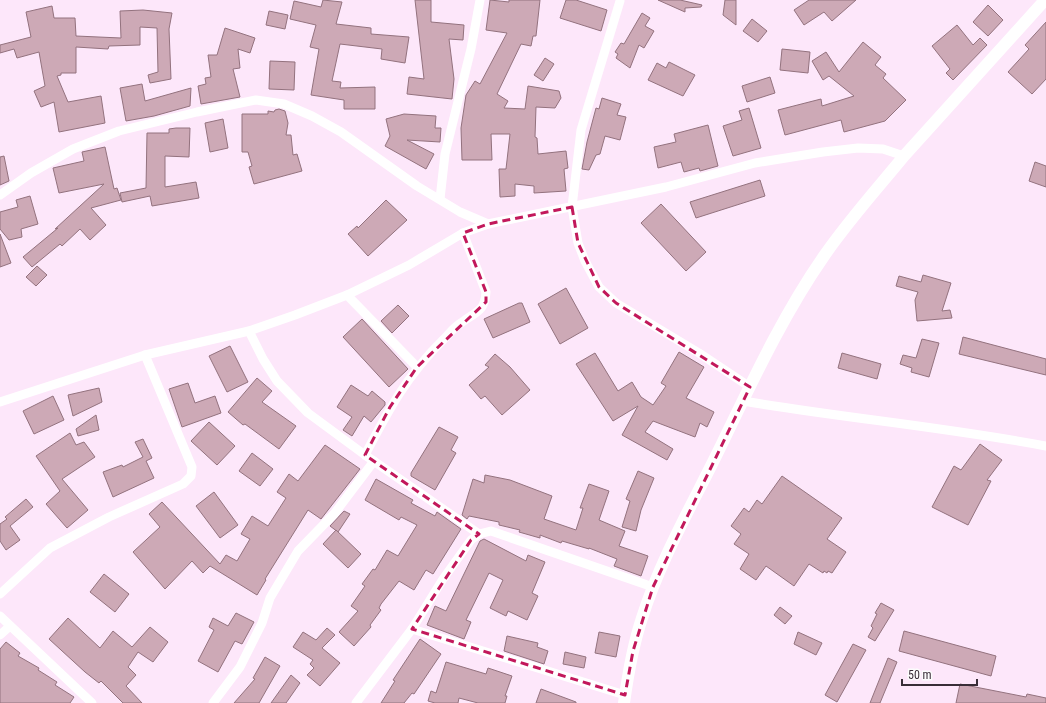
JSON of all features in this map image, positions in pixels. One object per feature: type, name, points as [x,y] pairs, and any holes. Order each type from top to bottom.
[{"type":"street","points":[[440,199],[446,154],[471,49],[480,0]]},
{"type":"street","points":[[618,0],[581,130],[572,207],[578,243],[585,261],[599,287],[616,303],[699,353],[750,387]]},
{"type":"street","points":[[412,630],[624,699],[633,651],[642,618],[653,587],[750,387],[782,326],[824,256],[904,156],[1045,0]]},
{"type":"street","points":[[0,195],[31,173],[73,149],[119,131],[197,112],[256,100],[284,104],[312,116],[341,132],[417,186],[460,212],[488,224]]},
{"type":"street","points":[[0,402],[145,355],[249,330],[347,295],[409,265],[463,233],[488,224],[666,187],[755,163],[858,148],[883,149],[904,156]]},
{"type":"street","points":[[365,455],[390,407],[417,367],[460,323],[477,313],[486,302],[486,292],[463,233]]},
{"type":"street","points":[[347,295],[417,367]]},
{"type":"street","points":[[249,330],[263,359],[277,381],[308,413],[365,455],[479,534]]},
{"type":"street","points":[[0,594],[50,548],[109,517],[184,484],[191,476],[192,467],[145,355]]},
{"type":"street","points":[[743,401],[804,412],[984,434],[1046,446]]},
{"type":"street","points":[[213,703],[240,667],[262,623],[270,598],[292,560],[298,551],[334,514],[374,461]]},
{"type":"street","points":[[356,703],[412,630],[443,579],[471,540],[479,534],[491,532],[653,587]]},
{"type":"street","points":[[0,616],[92,703]]},
{"type":"street","points":[[0,635],[10,626]]},
{"type":"highlighted area","points":[[572,207],[578,243],[599,287],[616,303],[750,387],[653,587],[633,651],[625,695],[412,629],[471,540],[479,534],[365,455],[390,407],[417,367],[486,302],[486,292],[463,233],[488,224]]},
{"type":"building","points":[[323,0],[342,2],[336,24],[371,28],[371,34],[409,37],[405,63],[381,59],[382,49],[340,44],[332,81],[341,82],[340,88],[375,87],[375,109],[344,109],[344,100],[311,95],[319,49],[310,47],[316,25],[290,19],[294,1],[321,7]]},
{"type":"building","points":[[415,0],[431,0],[431,22],[464,25],[463,40],[449,39],[454,79],[452,99],[407,94],[409,77],[424,79]]},
{"type":"building","points":[[490,0],[509,2],[509,0],[540,0],[536,36],[533,36],[531,46],[521,44],[497,94],[508,101],[504,108],[525,109],[528,86],[559,91],[561,98],[555,108],[536,107],[535,137],[537,138],[538,154],[566,151],[568,168],[564,169],[566,191],[534,193],[534,186],[515,184],[515,196],[500,197],[499,169],[506,169],[510,134],[491,134],[492,160],[462,160],[461,128],[466,95],[475,81],[480,84],[507,33],[486,30]]},
{"type":"building","points":[[566,0],[576,0],[607,10],[601,31],[560,18]]},
{"type":"building","points":[[658,0],[680,0],[702,5],[701,7],[685,8],[685,12]]},
{"type":"building","points":[[725,0],[736,0],[736,25],[723,15]]},
{"type":"building","points":[[809,0],[856,0],[832,21],[824,12],[804,25],[794,10]]},
{"type":"building","points":[[988,5],[1003,20],[988,36],[973,22]]},
{"type":"building","points":[[52,6],[54,18],[75,18],[76,36],[121,38],[120,11],[143,10],[172,13],[169,29],[171,79],[150,83],[148,75],[158,72],[157,28],[140,27],[140,45],[109,46],[108,49],[76,47],[76,73],[61,73],[61,75],[57,76],[68,102],[101,96],[105,123],[59,132],[54,102],[41,107],[34,91],[45,86],[39,52],[17,58],[14,49],[0,53],[0,45],[31,37],[26,12]]},
{"type":"building","points":[[269,11],[288,15],[285,29],[266,25]]},
{"type":"building","points":[[642,13],[650,18],[645,26],[654,31],[644,48],[639,45],[630,68],[616,58],[618,54],[615,52],[621,43],[624,44]]},
{"type":"building","points":[[752,19],[767,31],[758,42],[743,31]]},
{"type":"building","points":[[1046,22],[1046,79],[1032,94],[1008,72],[1029,49],[1025,45]]},
{"type":"building","points":[[957,25],[973,45],[980,38],[987,45],[953,80],[946,73],[950,69],[932,46]]},
{"type":"building","points":[[225,28],[255,38],[250,53],[238,49],[240,68],[233,69],[240,97],[201,104],[198,86],[206,84],[205,78],[211,77],[208,55],[217,55]]},
{"type":"building","points":[[863,42],[881,57],[875,65],[886,74],[883,78],[906,100],[885,121],[844,132],[841,120],[785,135],[778,110],[821,99],[822,106],[854,96],[829,76],[823,80],[812,61],[826,52],[839,72]]},
{"type":"building","points":[[782,49],[810,52],[808,73],[780,70]]},
{"type":"building","points":[[545,58],[554,64],[543,81],[534,75]]},
{"type":"building","points":[[270,61],[295,62],[294,90],[269,89]]},
{"type":"building","points":[[669,62],[695,75],[683,96],[648,80],[657,63],[666,68]]},
{"type":"building","points":[[770,77],[775,93],[747,102],[742,86]]},
{"type":"building","points":[[142,84],[145,101],[191,88],[190,106],[154,116],[126,121],[120,88]]},
{"type":"building","points":[[602,98],[621,104],[617,115],[626,117],[620,140],[605,136],[600,154],[596,155],[589,170],[582,169],[596,108],[599,109]]},
{"type":"building","points":[[749,108],[761,148],[733,156],[723,126],[742,120],[739,111]]},
{"type":"building","points":[[279,109],[285,111],[288,123],[286,135],[291,135],[293,155],[297,154],[302,171],[254,184],[249,167],[252,166],[248,152],[242,152],[242,114],[268,114],[268,111],[274,112],[275,110]]},
{"type":"building","points":[[404,114],[436,116],[435,128],[441,128],[440,142],[407,140],[434,154],[426,169],[385,146],[390,136],[386,119]]},
{"type":"building","points":[[223,119],[228,148],[210,152],[205,123]]},
{"type":"building","points":[[708,125],[718,166],[700,171],[699,168],[684,172],[681,162],[658,168],[654,147],[676,142],[674,134]]},
{"type":"building","points":[[190,128],[189,157],[165,156],[165,187],[196,182],[199,198],[152,206],[150,196],[122,202],[120,193],[146,188],[147,133],[169,133],[169,129]]},
{"type":"building","points":[[105,147],[114,189],[117,188],[121,200],[91,208],[106,225],[90,240],[80,229],[62,246],[60,244],[32,267],[23,257],[58,228],[55,229],[104,184],[59,193],[53,168],[84,161],[82,152]]},
{"type":"building","points":[[4,156],[9,181],[0,185],[0,157]]},
{"type":"building","points":[[1035,162],[1046,166],[1046,187],[1029,181]]},
{"type":"building","points":[[760,180],[765,196],[696,218],[690,202]]},
{"type":"building","points":[[30,196],[38,224],[21,229],[22,237],[9,240],[0,229],[0,212],[18,207],[16,200]]},
{"type":"building","points":[[386,200],[407,220],[368,256],[348,234],[357,226],[358,228]]},
{"type":"building","points":[[661,204],[706,252],[686,271],[641,223]]},
{"type":"building","points":[[0,234],[11,263],[0,267]]},
{"type":"building","points":[[37,266],[47,275],[36,286],[26,277]]},
{"type":"building","points":[[923,275],[951,283],[942,311],[950,310],[952,318],[917,321],[915,300],[918,292],[896,286],[899,276],[921,282]]},
{"type":"building","points":[[566,288],[588,328],[560,344],[538,304]]},
{"type":"building","points":[[522,303],[530,322],[493,338],[484,319]]},
{"type":"building","points":[[398,305],[409,316],[392,333],[381,321]]},
{"type":"building","points":[[362,319],[408,369],[389,387],[343,337]]},
{"type":"building","points":[[963,337],[1046,359],[1046,375],[959,354]]},
{"type":"building","points":[[922,339],[939,343],[929,377],[911,372],[912,368],[900,364],[903,355],[916,358]]},
{"type":"building","points":[[230,346],[248,382],[227,392],[209,356]]},
{"type":"building","points":[[679,352],[704,367],[686,398],[714,412],[707,427],[700,423],[695,437],[653,421],[645,432],[673,449],[667,460],[622,435],[638,406],[613,421],[576,364],[595,353],[618,391],[632,382],[641,397],[653,405],[666,386],[661,383]]},
{"type":"building","points":[[842,353],[881,364],[877,379],[838,368]]},
{"type":"building","points":[[495,354],[510,367],[530,390],[502,415],[485,396],[481,399],[469,385],[489,367],[485,365]]},
{"type":"building","points":[[257,378],[272,391],[262,402],[296,426],[279,449],[245,424],[243,425],[228,412]]},
{"type":"building","points":[[188,383],[195,403],[215,396],[221,413],[182,427],[169,389]]},
{"type":"building","points":[[351,385],[368,396],[372,391],[385,402],[385,405],[371,422],[364,416],[352,436],[343,430],[352,417],[337,407]]},
{"type":"building","points":[[99,388],[102,402],[73,416],[68,395]]},
{"type":"building","points":[[53,396],[64,420],[34,434],[23,411]]},
{"type":"building","points":[[96,415],[99,430],[78,436],[76,429]]},
{"type":"building","points":[[209,422],[235,446],[217,465],[191,441]]},
{"type":"building","points":[[439,427],[458,437],[451,450],[456,453],[435,490],[411,476],[411,473]]},
{"type":"building","points":[[70,433],[76,445],[84,442],[95,457],[62,479],[88,510],[67,528],[46,504],[60,491],[36,456]]},
{"type":"building","points":[[143,439],[152,458],[146,461],[154,478],[113,497],[103,472],[122,465],[123,467],[143,457],[135,442]]},
{"type":"building","points":[[980,444],[1002,460],[987,480],[991,481],[968,525],[932,507],[954,466],[961,470]]},
{"type":"building","points":[[325,445],[360,469],[321,519],[308,510],[265,579],[266,580],[257,595],[210,566],[203,573],[192,561],[165,589],[133,552],[160,527],[149,514],[162,502],[220,564],[226,555],[237,561],[250,539],[241,534],[252,516],[268,526],[286,498],[277,492],[289,474],[298,481]]},
{"type":"building","points":[[252,453],[273,469],[260,486],[239,471]]},
{"type":"building","points":[[638,471],[654,478],[641,510],[636,531],[622,527],[630,501],[626,499]]},
{"type":"building","points":[[485,475],[510,480],[552,496],[544,519],[576,530],[583,508],[580,508],[589,484],[609,491],[599,520],[625,531],[619,546],[648,556],[641,576],[614,566],[617,559],[589,548],[562,541],[561,543],[540,535],[540,538],[519,532],[520,530],[499,525],[499,522],[469,516],[467,519],[462,515],[473,479],[484,483]]},
{"type":"building","points":[[782,476],[842,518],[827,539],[846,552],[832,573],[828,571],[827,573],[824,571],[823,573],[809,564],[794,586],[766,566],[756,580],[740,569],[749,554],[734,544],[741,534],[731,526],[744,508],[749,512],[757,500],[762,504]]},
{"type":"building","points":[[376,479],[413,500],[411,503],[435,516],[437,512],[461,529],[433,574],[426,570],[414,590],[399,581],[381,604],[379,608],[381,610],[370,625],[371,627],[354,646],[339,632],[358,611],[351,606],[365,586],[362,584],[373,569],[375,570],[387,550],[398,556],[417,525],[401,517],[399,520],[365,500]]},
{"type":"building","points":[[214,492],[238,525],[220,538],[196,506]]},
{"type":"building","points":[[26,499],[33,507],[10,526],[20,540],[6,550],[0,541],[0,524],[7,519],[5,517]]},
{"type":"building","points":[[344,511],[350,514],[338,532],[330,526]]},
{"type":"building","points":[[336,530],[361,554],[348,568],[323,544]]},
{"type":"building","points":[[484,539],[526,561],[528,555],[545,562],[532,593],[538,596],[527,620],[508,611],[506,616],[490,608],[503,580],[489,573],[466,620],[471,622],[464,639],[427,625],[435,606],[446,611],[480,541]]},
{"type":"building","points":[[104,574],[129,594],[115,612],[90,592]]},
{"type":"building","points":[[881,603],[894,610],[875,641],[868,637],[873,628],[871,626],[877,614],[875,613]]},
{"type":"building","points":[[780,607],[792,616],[785,624],[774,615]]},
{"type":"building","points":[[236,613],[254,622],[242,644],[235,641],[218,672],[198,661],[214,630],[209,627],[213,618],[228,626]]},
{"type":"building","points":[[68,618],[100,648],[113,631],[132,647],[150,627],[168,642],[153,662],[138,652],[128,667],[136,675],[126,686],[142,703],[123,703],[101,681],[99,683],[85,672],[49,639]]},
{"type":"building","points":[[327,628],[335,635],[322,648],[340,663],[320,686],[307,675],[314,668],[310,664],[313,660],[293,647],[303,632],[316,640]]},
{"type":"building","points":[[904,631],[996,656],[991,676],[899,651]]},
{"type":"building","points":[[599,632],[620,636],[616,657],[595,653]]},
{"type":"building","points":[[798,632],[822,643],[816,655],[794,644]]},
{"type":"building","points":[[507,636],[538,643],[537,647],[548,651],[544,664],[504,651]]},
{"type":"building","points":[[420,639],[441,654],[414,694],[412,693],[404,703],[381,703],[395,681],[393,680]]},
{"type":"building","points":[[6,642],[20,653],[18,656],[39,668],[38,670],[57,682],[55,685],[74,697],[70,703],[0,703],[0,649]]},
{"type":"building","points":[[853,644],[866,650],[837,702],[825,695]]},
{"type":"building","points":[[565,652],[586,657],[584,668],[563,664]]},
{"type":"building","points":[[265,657],[280,666],[259,703],[234,703],[255,679],[253,678]]},
{"type":"building","points":[[888,658],[897,662],[880,703],[870,703]]},
{"type":"building","points":[[446,662],[486,674],[488,668],[512,676],[505,696],[507,696],[505,703],[478,703],[459,698],[458,703],[435,703],[428,701],[431,691],[436,693]]},
{"type":"building","points":[[291,675],[300,683],[286,703],[271,703]]},
{"type":"building","points":[[960,684],[1026,697],[1027,694],[1046,698],[1046,703],[956,703]]},
{"type":"building","points":[[541,689],[576,702],[576,703],[536,703]]}]
